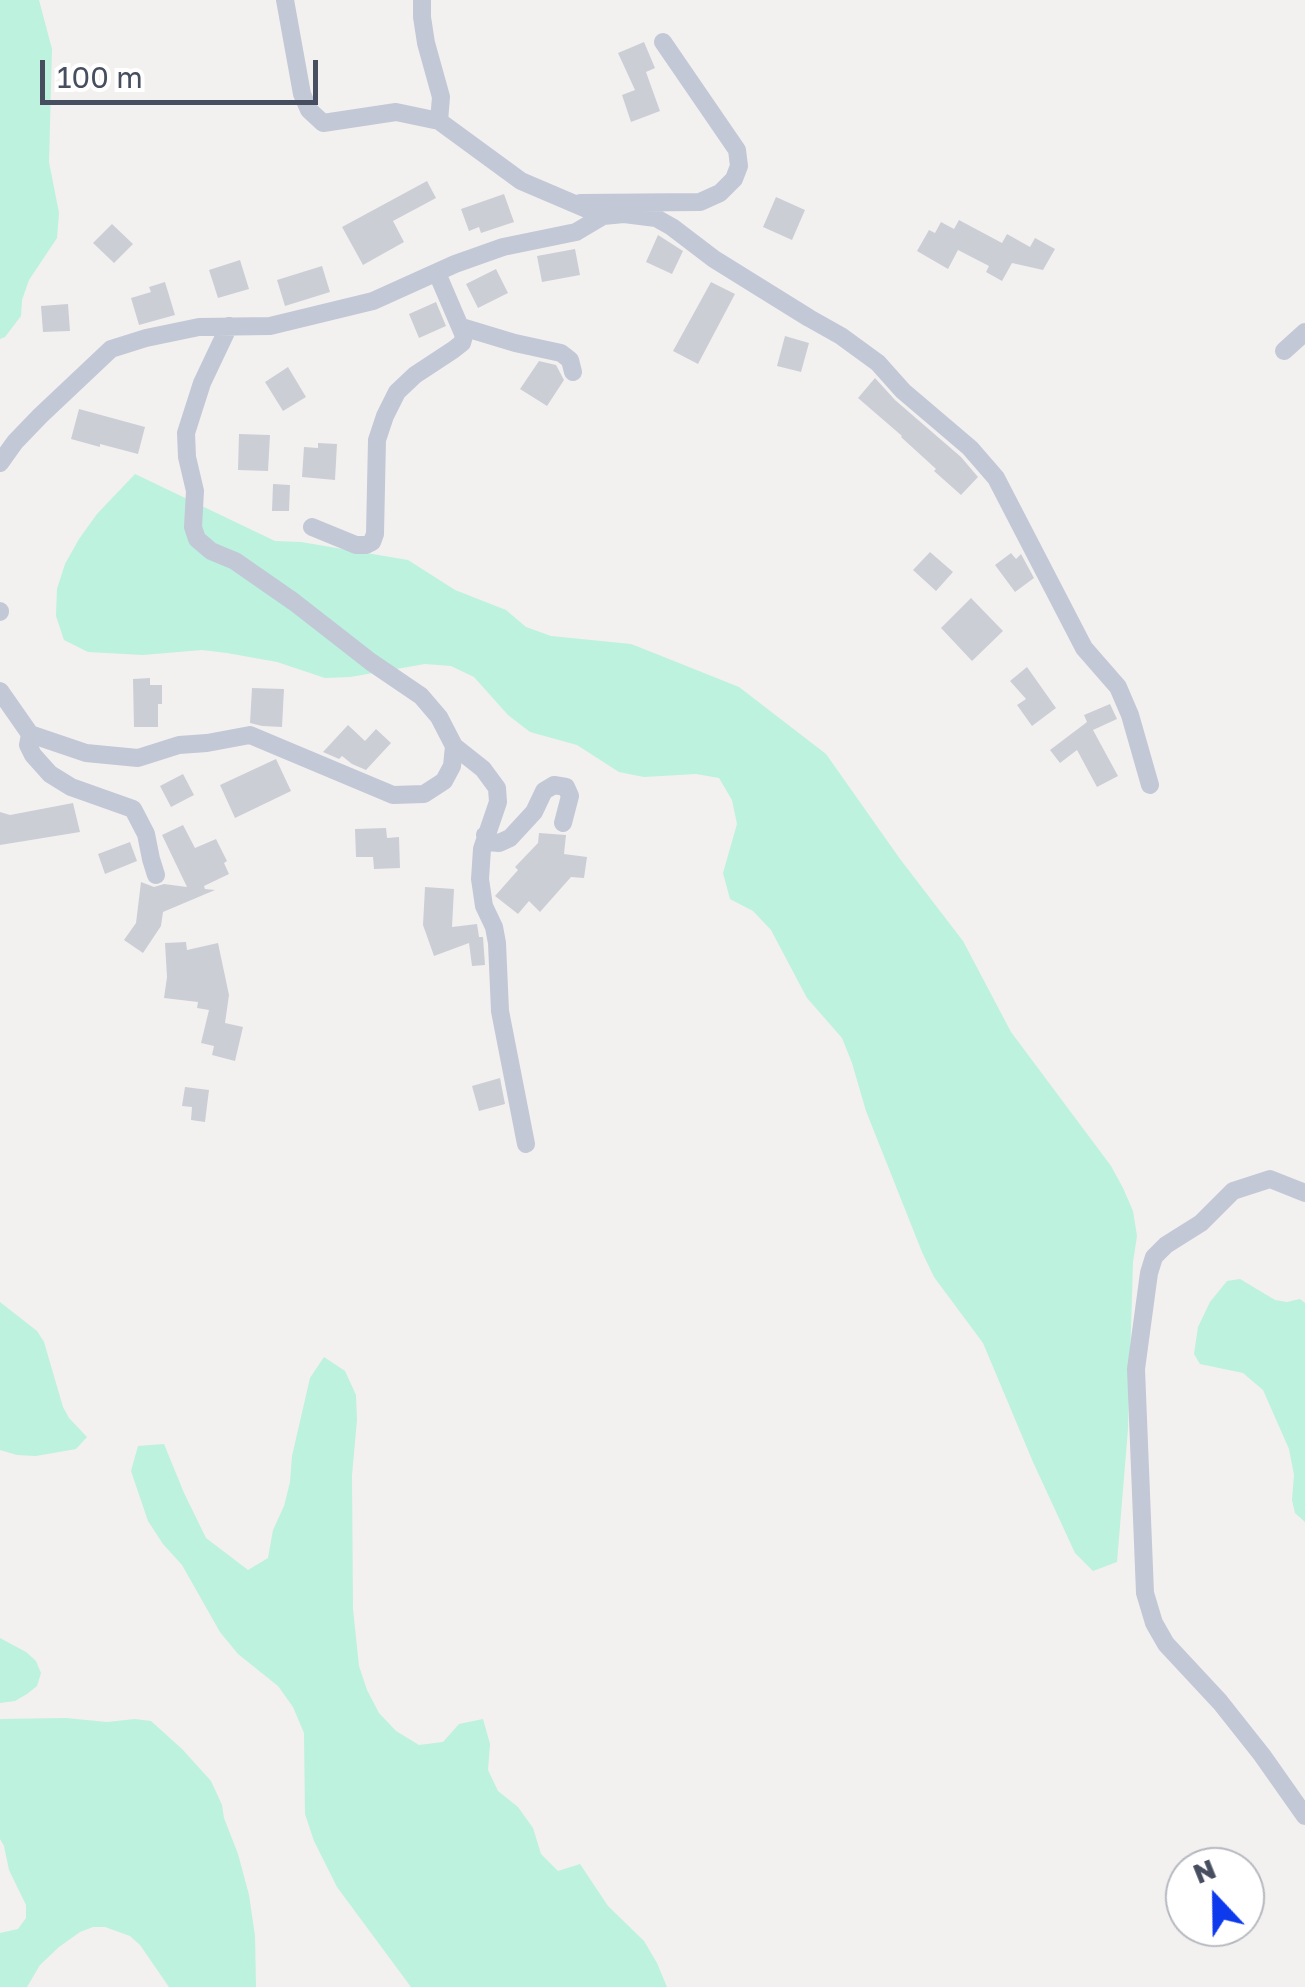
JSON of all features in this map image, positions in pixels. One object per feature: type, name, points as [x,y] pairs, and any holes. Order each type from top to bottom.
[{"type":"street","points":[[285,0],[302,94],[309,110],[323,123],[396,112],[439,121],[521,181],[604,216]]},
{"type":"street","points":[[422,0],[426,43],[441,97],[439,121]]},
{"type":"street","points":[[575,204],[700,202],[720,193],[734,178],[739,166],[738,150],[663,42]]},
{"type":"street","points":[[0,463],[40,416],[111,350],[199,327],[270,326],[373,302],[456,264],[504,247],[576,232],[604,216],[656,218],[878,363],[903,392],[970,448],[996,478],[1084,648],[1118,687],[1150,785]]},
{"type":"street","points":[[312,527],[356,546],[366,546],[376,534],[376,440],[385,416],[398,392],[415,374],[462,343],[464,336],[437,272]]},
{"type":"street","points":[[229,326],[202,382],[186,433],[197,539],[294,602],[421,696],[439,717],[454,746],[484,768],[497,788],[498,802],[485,835],[480,879],[497,943],[500,1011],[526,1144]]},
{"type":"street","points":[[462,327],[562,353],[570,360],[572,372]]},
{"type":"street","points":[[1284,351],[1305,332]]},
{"type":"street","points":[[0,691],[30,734],[86,753],[138,758],[179,745],[250,735],[393,796],[424,794],[444,781],[452,766],[454,746]]},
{"type":"street","points":[[30,734],[28,745],[50,774],[72,787],[132,809],[146,834],[156,875]]},
{"type":"street","points":[[485,835],[490,842],[510,838],[534,812],[544,791],[554,786],[566,787],[570,796],[563,823]]},
{"type":"street","points":[[1305,1193],[1270,1179],[1233,1191],[1201,1223],[1154,1257],[1148,1273],[1136,1368],[1144,1594],[1154,1623],[1166,1644],[1262,1755],[1305,1816]]},
{"type":"green space","points":[[0,0],[39,0],[52,49],[49,162],[59,213],[57,238],[29,280],[21,316],[0,339]]},
{"type":"green space","points":[[135,474],[275,541],[408,560],[455,590],[506,610],[526,627],[551,636],[631,644],[739,687],[826,754],[963,941],[1011,1032],[1111,1166],[1133,1211],[1137,1236],[1117,1562],[1093,1571],[1075,1553],[983,1343],[934,1277],[922,1252],[866,1111],[842,1038],[807,998],[771,930],[753,911],[730,899],[723,873],[737,824],[732,800],[719,778],[696,774],[644,777],[619,772],[577,745],[530,732],[508,715],[474,677],[451,666],[425,664],[325,678],[277,662],[227,653],[88,652],[64,640],[56,616],[57,589],[65,564],[97,514]]},
{"type":"green space","points":[[1240,1279],[1275,1300],[1300,1299],[1305,1303],[1305,1522],[1295,1513],[1292,1500],[1294,1475],[1289,1449],[1263,1390],[1243,1373],[1200,1364],[1194,1354],[1198,1327],[1210,1302],[1227,1281]]},
{"type":"green space","points":[[0,1302],[37,1331],[44,1342],[63,1407],[87,1437],[76,1449],[36,1456],[0,1450]]},
{"type":"green space","points":[[324,1357],[345,1371],[356,1395],[353,1609],[359,1666],[379,1713],[396,1731],[419,1745],[443,1742],[459,1724],[483,1719],[490,1744],[488,1770],[498,1791],[518,1807],[533,1828],[541,1854],[558,1871],[580,1864],[608,1906],[644,1941],[667,1987],[411,1987],[337,1887],[305,1814],[304,1733],[293,1707],[278,1686],[238,1654],[220,1632],[182,1565],[148,1521],[131,1471],[138,1446],[164,1444],[206,1538],[248,1570],[268,1558],[290,1482],[310,1378]]},
{"type":"green space","points":[[0,1638],[26,1652],[41,1673],[37,1686],[27,1694],[0,1703]]},
{"type":"green space","points":[[0,1719],[151,1721],[211,1781],[249,1895],[256,1987],[169,1987],[130,1936],[93,1927],[59,1947],[40,1965],[27,1987],[0,1987],[0,1933],[18,1929],[26,1918],[26,1905],[0,1839]]},
{"type":"building","points":[[644,42],[655,68],[646,72],[660,111],[631,122],[622,95],[635,90],[618,53]]},
{"type":"building","points":[[427,181],[436,198],[393,221],[404,242],[363,265],[342,227]]},
{"type":"building","points":[[504,194],[514,222],[481,233],[479,227],[469,231],[461,209]]},
{"type":"building","points":[[776,197],[805,210],[792,240],[763,227]]},
{"type":"building","points":[[959,220],[1002,243],[1007,234],[1030,247],[1035,238],[1055,249],[1043,270],[1012,263],[1002,281],[986,272],[989,266],[958,250],[948,269],[917,251],[929,230],[935,233],[941,222],[954,229]]},
{"type":"building","points":[[112,224],[133,244],[114,263],[93,243]]},
{"type":"building","points":[[658,235],[683,251],[672,274],[646,262]]},
{"type":"building","points":[[575,249],[580,275],[542,282],[537,256]]},
{"type":"building","points":[[240,260],[249,289],[218,298],[209,270]]},
{"type":"building","points":[[322,266],[330,292],[285,306],[277,280]]},
{"type":"building","points":[[496,269],[508,293],[478,308],[466,284]]},
{"type":"building","points":[[165,282],[175,315],[139,325],[131,298],[151,292],[149,287]]},
{"type":"building","points":[[711,282],[735,294],[698,364],[673,351]]},
{"type":"building","points":[[436,302],[446,326],[419,338],[409,314]]},
{"type":"building","points":[[68,304],[70,331],[43,332],[41,306]]},
{"type":"building","points":[[785,336],[809,343],[801,372],[777,366]]},
{"type":"building","points":[[539,361],[556,365],[564,380],[547,406],[520,389]]},
{"type":"building","points":[[288,367],[306,397],[283,411],[265,382]]},
{"type":"building","points":[[875,378],[978,477],[961,495],[858,398]]},
{"type":"building","points":[[79,409],[145,427],[138,454],[71,439]]},
{"type":"building","points":[[239,434],[270,435],[268,471],[238,470]]},
{"type":"building","points":[[318,443],[337,444],[335,480],[302,477],[304,447],[318,448]]},
{"type":"building","points":[[273,484],[290,485],[289,511],[272,511]]},
{"type":"building","points":[[930,552],[953,572],[936,591],[913,570]]},
{"type":"building","points":[[1011,553],[1016,559],[1021,554],[1034,578],[1015,592],[995,565]]},
{"type":"building","points":[[971,598],[1003,631],[972,661],[941,628]]},
{"type":"building","points":[[1027,667],[1056,708],[1032,726],[1017,705],[1026,699],[1010,681]]},
{"type":"building","points":[[150,678],[150,685],[162,685],[158,727],[134,727],[133,679]]},
{"type":"building","points":[[252,688],[284,689],[282,727],[250,723]]},
{"type":"building","points":[[1110,704],[1117,719],[1093,730],[1118,776],[1097,787],[1077,750],[1060,763],[1050,750],[1087,722],[1084,715]]},
{"type":"building","points":[[348,725],[365,741],[376,729],[391,743],[366,770],[342,756],[339,759],[323,752]]},
{"type":"building","points":[[276,759],[291,791],[235,818],[220,785]]},
{"type":"building","points":[[183,774],[194,795],[171,807],[160,786]]},
{"type":"building","points":[[73,803],[80,832],[0,845],[0,812],[10,815]]},
{"type":"building","points":[[183,825],[195,848],[216,839],[229,874],[204,886],[215,890],[163,912],[161,926],[143,953],[124,940],[136,923],[141,882],[154,887],[187,887],[162,835]]},
{"type":"building","points":[[386,828],[387,838],[399,837],[400,868],[374,869],[373,857],[356,857],[355,829]]},
{"type":"building","points":[[539,833],[566,835],[564,854],[587,857],[584,878],[571,877],[540,912],[529,901],[518,914],[495,896],[538,843]]},
{"type":"building","points":[[130,842],[137,861],[105,874],[98,854]]},
{"type":"building","points":[[425,887],[454,889],[452,927],[477,924],[479,937],[483,937],[485,965],[472,966],[469,943],[434,956],[423,925]]},
{"type":"building","points":[[186,942],[187,950],[218,943],[229,995],[225,1023],[243,1027],[235,1061],[212,1055],[214,1046],[201,1043],[209,1010],[197,1008],[198,1002],[164,998],[165,943]]},
{"type":"building","points":[[500,1078],[505,1104],[479,1111],[472,1086]]},
{"type":"building","points":[[185,1087],[209,1090],[205,1122],[191,1120],[192,1107],[182,1106]]}]
